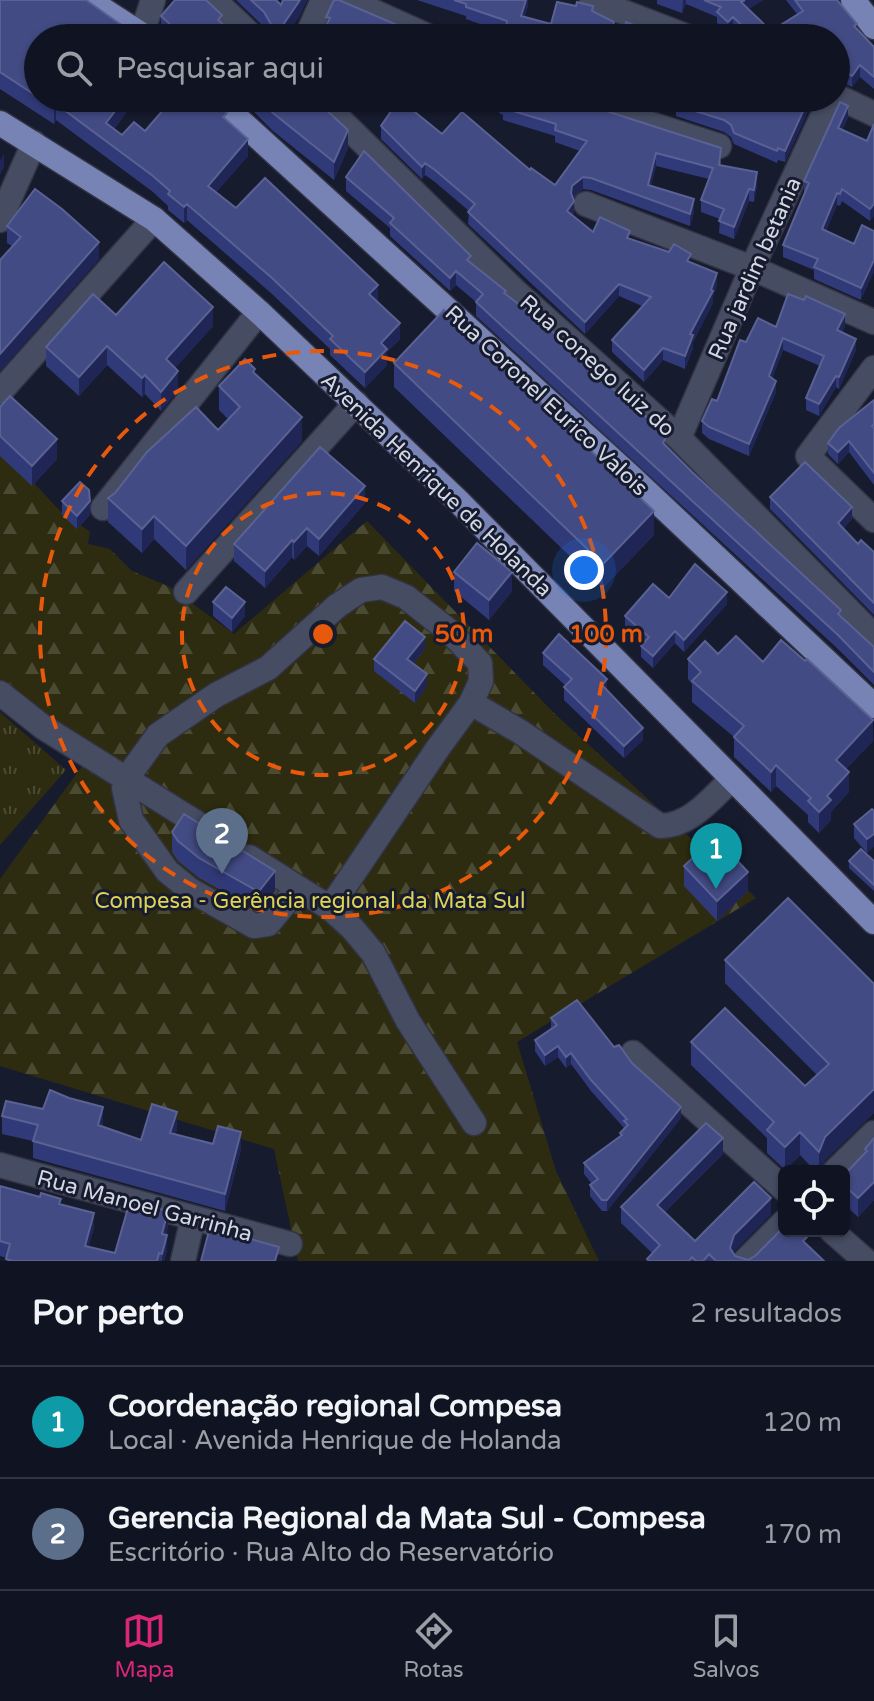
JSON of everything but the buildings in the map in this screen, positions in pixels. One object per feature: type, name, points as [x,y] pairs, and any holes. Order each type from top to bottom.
[{"type":"main road","points":[[88,0],[125,24]]},
{"type":"main road","points":[[853,0],[874,27]]},
{"type":"main road","name":"Rua Coronel Eurico Valois","points":[[230,112],[616,463],[874,706]]},
{"type":"main road","name":"Avenida Henrique de Holanda","points":[[0,123],[154,219],[259,312],[458,501],[874,922]]},
{"type":"street","points":[[147,24],[153,0]]},
{"type":"street","points":[[214,0],[239,24]]},
{"type":"street","points":[[312,24],[323,0]]},
{"type":"street","points":[[348,0],[401,24]]},
{"type":"street","points":[[592,0],[655,24]]},
{"type":"street","points":[[850,104],[874,114]]},
{"type":"street","name":"Rua conego luiz do","points":[[332,112],[515,291],[679,438],[874,636]]},
{"type":"street","points":[[613,112],[719,146]]},
{"type":"street","name":"Rua jardim betania","points":[[679,438],[752,268],[827,112]]},
{"type":"street","points":[[0,220],[34,143]]},
{"type":"street","points":[[586,204],[752,268],[874,322]]},
{"type":"street","points":[[0,392],[154,219]]},
{"type":"street","points":[[103,508],[259,312]]},
{"type":"street","points":[[874,368],[808,456],[874,520]]},
{"type":"street","points":[[186,592],[356,403]]},
{"type":"street","points":[[297,889],[268,924],[254,926],[190,890],[167,871],[131,820],[124,788],[127,778],[158,735],[216,695],[268,668],[337,606],[361,590],[382,587],[406,597],[449,631],[480,663],[481,681],[471,703],[330,908]]},
{"type":"street","points":[[0,693],[43,727],[330,908],[373,953],[408,1021],[474,1123]]},
{"type":"street","points":[[471,703],[519,731],[660,826],[675,826],[693,815],[731,780]]},
{"type":"street","points":[[633,1053],[778,1184]]},
{"type":"street","points":[[841,1165],[874,1133]]},
{"type":"street","name":"Rua Manoel Garrinha","points":[[0,1165],[290,1244]]},
{"type":"street","points":[[183,1261],[193,1218]]},
{"type":"street","points":[[745,1261],[778,1228]]},
{"type":"street","points":[[839,1237],[866,1261]]},
{"type":"green space","name":"Compesa - Gerência regional da Mata Sul","points":[[0,446],[58,509],[90,532],[88,544],[110,549],[132,571],[170,587],[234,634],[367,521],[555,714],[756,898],[517,1042],[556,1171],[599,1261],[298,1261],[274,1149],[0,1066],[0,879],[85,762],[0,680]]},
{"type":"green space","points":[[0,712],[66,770],[0,845]]},
{"type":"place","name":"Gerencia Regional da Mata Sul - Compesa","points":[[222,874]]},
{"type":"place","name":"Coordenação regional Compesa","points":[[716,889]]}]
